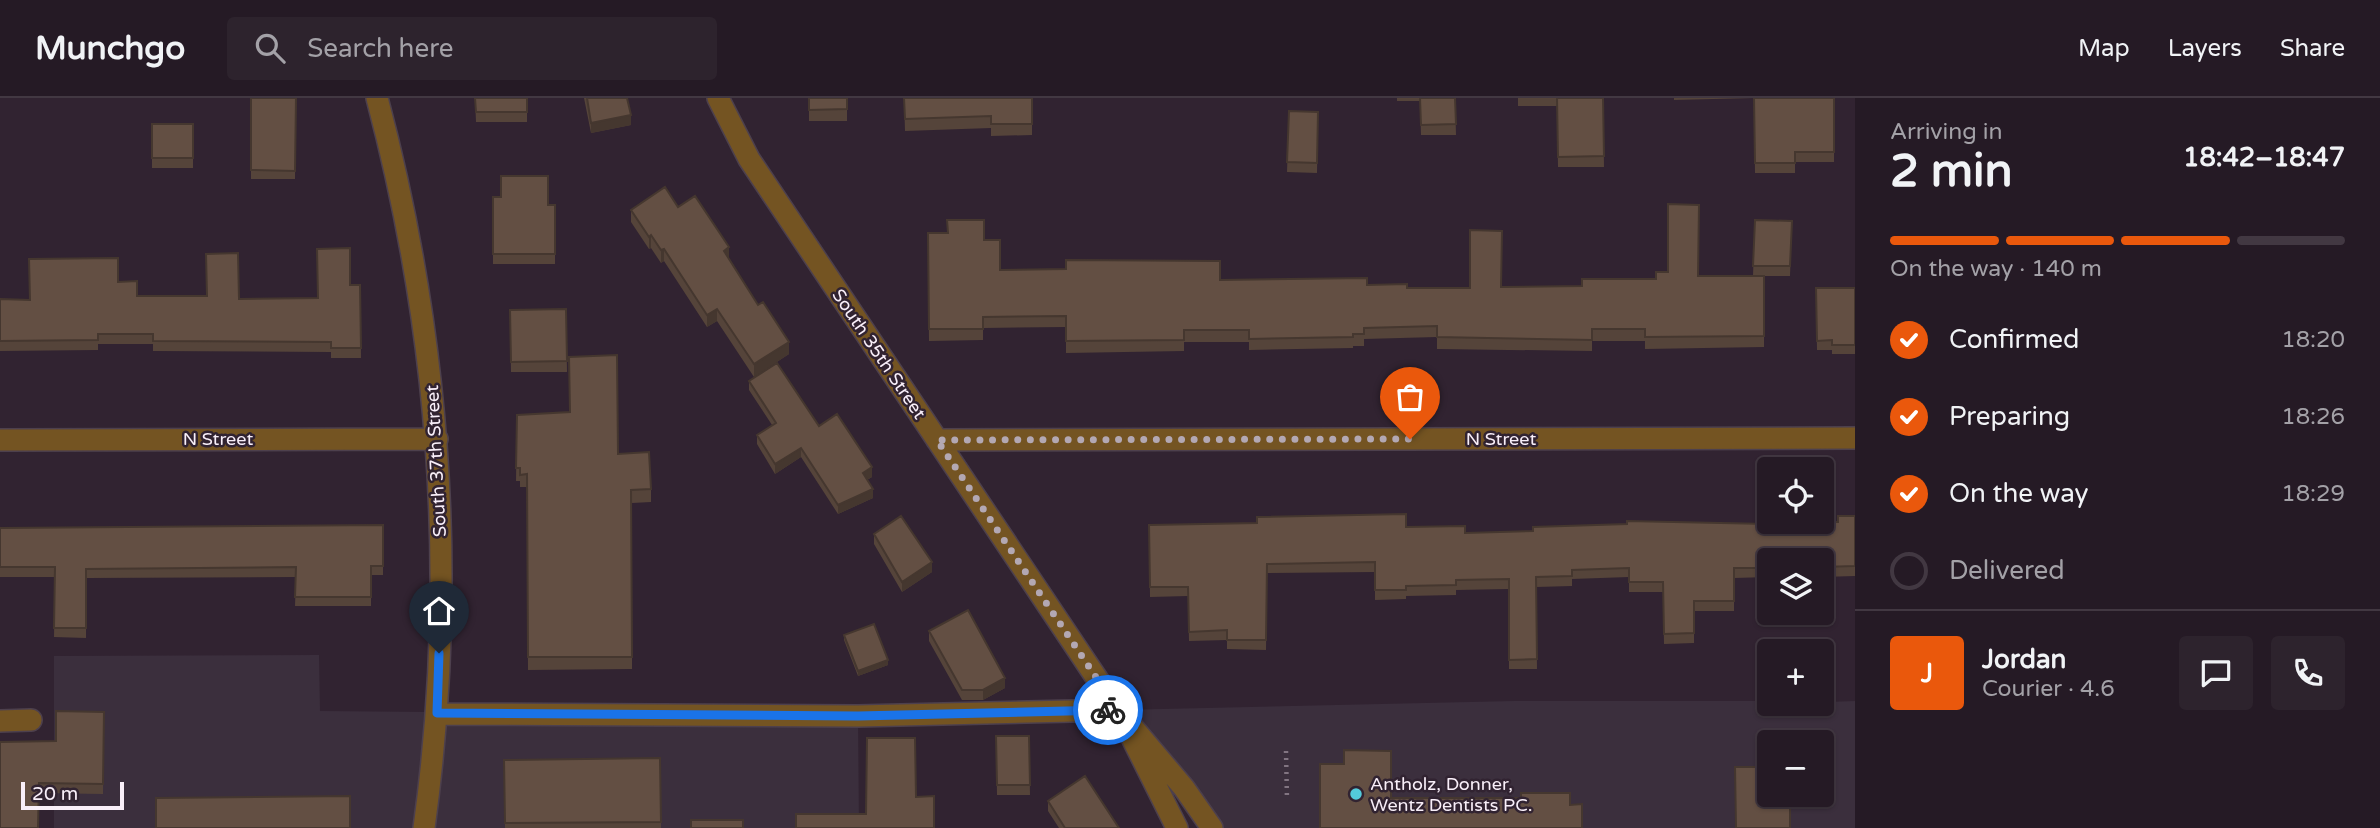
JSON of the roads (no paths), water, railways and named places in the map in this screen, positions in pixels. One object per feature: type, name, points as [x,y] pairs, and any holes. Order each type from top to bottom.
[{"type":"street","name":"South 37th Street","points":[[377,98],[403,205],[425,329],[437,439],[442,568],[437,713],[424,828]]},
{"type":"street","name":"South 35th Street","points":[[718,98],[749,159],[1118,710],[1184,788],[1212,828]]},
{"type":"street","name":"N Street","points":[[937,440],[1855,438]]},
{"type":"street","name":"N Street","points":[[0,440],[437,439]]},
{"type":"street","name":"South 35th Street","points":[[1118,710],[1177,828]]},
{"type":"street","points":[[437,713],[858,716],[1118,710]]},
{"type":"street","points":[[0,721],[31,720]]},
{"type":"place","name":"Antholz, Donner, Wentz Dentists PC.","points":[[1356,794]]}]
